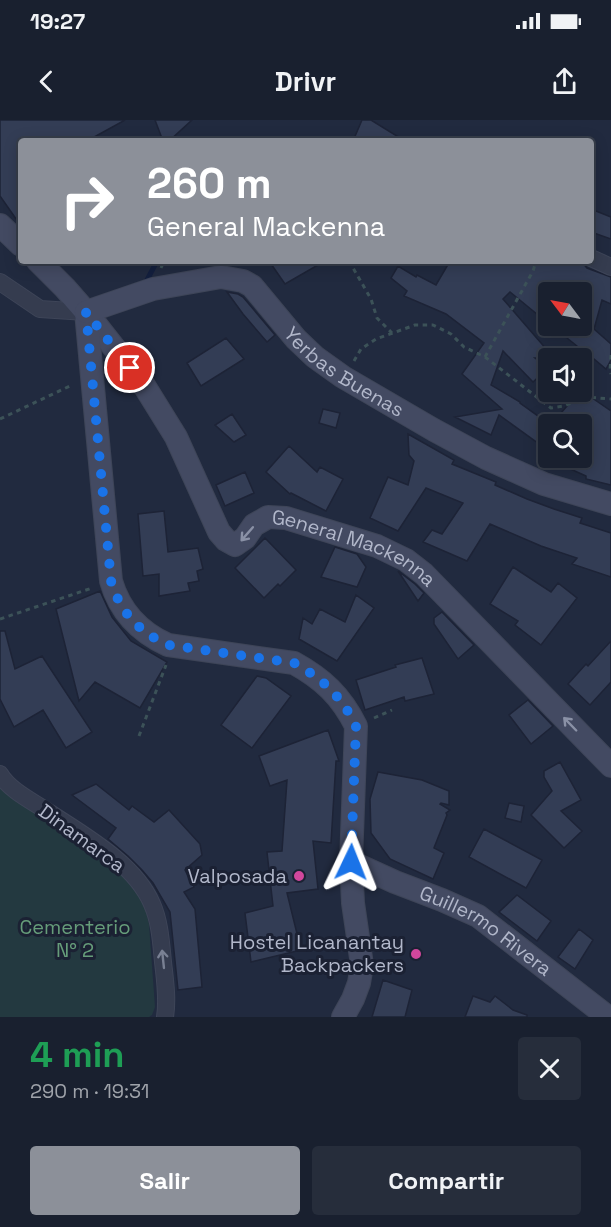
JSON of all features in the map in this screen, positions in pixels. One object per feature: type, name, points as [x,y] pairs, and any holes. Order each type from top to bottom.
[{"type":"main road","points":[[0,225],[18,242]]},
{"type":"main road","points":[[41,264],[86,312],[111,581],[115,594],[129,618],[147,634],[168,645],[294,663],[317,677],[338,696],[356,726],[351,862],[353,903],[362,965],[359,983],[343,1017]]},
{"type":"main road","name":"Yerbas Buenas","points":[[86,312],[153,289],[221,277],[243,281],[252,286],[296,339],[315,357],[343,377],[486,458],[544,484],[611,504]]},
{"type":"main road","name":"General Mackenna","points":[[86,312],[145,387],[176,437],[219,532],[226,540],[235,545],[245,538],[254,525],[268,517],[286,518],[377,546],[406,560],[424,574],[611,766]]},
{"type":"main road","name":"Guillermo Rivera","points":[[351,862],[478,916],[608,1017]]},
{"type":"street","points":[[594,259],[611,267]]},
{"type":"street","points":[[0,282],[40,309],[86,312]]},
{"type":"street","name":"Dinamarca","points":[[0,774],[3,780],[19,792],[99,845],[143,887],[152,903],[159,924],[166,993],[165,1017]]},
{"type":"path","points":[[351,264],[370,299],[377,318],[392,333]]},
{"type":"path","points":[[485,357],[535,264]]},
{"type":"path","points":[[343,377],[362,349],[376,339],[415,325],[433,325],[451,334],[464,347],[485,357],[551,408],[564,406],[586,397],[611,399]]},
{"type":"path","points":[[611,355],[611,374]]},
{"type":"path","points":[[0,418],[92,376]]},
{"type":"path","points":[[0,619],[111,581]]},
{"type":"path","points":[[139,736],[167,662],[168,645]]},
{"type":"green space","name":"Cementerio N° 2","points":[[0,764],[11,786],[132,883],[144,902],[149,924],[155,1007],[149,1017],[0,1017]]},
{"type":"building","points":[[0,120],[125,120],[92,138],[18,138],[18,222],[0,196]]},
{"type":"building","points":[[155,120],[192,120],[172,138],[162,138]]},
{"type":"building","points":[[362,120],[371,120],[400,138],[354,138]]},
{"type":"building","points":[[594,210],[611,217],[611,239],[594,233]]},
{"type":"building","points":[[271,264],[320,264],[285,284]]},
{"type":"building","points":[[448,264],[584,264],[587,268],[611,277],[611,304],[602,300],[594,329],[611,344],[611,360],[606,369],[592,357],[592,348],[580,348],[564,336],[592,336],[592,282],[538,282],[538,315],[510,292],[503,299],[545,348],[538,348],[538,358],[535,358],[538,360],[538,377],[533,382],[503,351],[491,385],[538,416],[538,443],[499,415],[491,435],[455,417],[502,409],[462,374],[484,343],[446,314],[404,296],[407,291],[391,278],[398,266],[416,277],[417,275],[436,285]]},
{"type":"building","points":[[227,292],[243,297],[275,335],[267,342]]},
{"type":"building","points":[[226,338],[244,359],[201,386],[187,363]]},
{"type":"building","points":[[592,398],[611,411],[611,485],[586,479],[586,476],[568,468],[592,468],[592,414],[561,413],[570,402],[592,402]]},
{"type":"building","points":[[323,409],[340,413],[336,428],[319,423]]},
{"type":"building","points":[[232,414],[246,435],[234,442],[215,425]]},
{"type":"building","points":[[408,434],[454,460],[452,464],[496,482],[495,485],[582,518],[580,523],[611,533],[611,577],[572,564],[577,558],[541,546],[490,524],[467,561],[423,542],[432,530],[442,534],[463,503],[426,488],[398,531],[370,518],[388,477],[408,485],[414,461],[409,455]]},
{"type":"building","points":[[289,446],[317,472],[320,467],[343,479],[326,511],[290,494],[266,472]]},
{"type":"building","points":[[245,472],[254,493],[225,506],[216,485]]},
{"type":"building","points":[[164,511],[168,552],[198,548],[203,569],[197,571],[199,581],[188,583],[190,591],[159,596],[159,574],[143,576],[138,514]]},
{"type":"building","points":[[265,538],[296,570],[264,598],[235,568]]},
{"type":"building","points":[[335,547],[357,554],[366,567],[357,587],[321,577]]},
{"type":"building","points":[[513,567],[551,592],[558,583],[577,598],[541,645],[515,625],[518,621],[490,604]]},
{"type":"building","points":[[398,571],[424,593],[418,601]]},
{"type":"building","points":[[100,591],[112,617],[131,641],[167,662],[140,708],[95,682],[79,701],[56,609]]},
{"type":"building","points":[[356,595],[374,608],[337,661],[299,639],[303,618],[312,624],[320,609],[345,622]]},
{"type":"building","points":[[442,612],[474,645],[458,659],[434,624],[434,618]]},
{"type":"building","points":[[0,631],[5,631],[15,669],[42,656],[92,732],[66,748],[43,710],[14,727],[0,699]]},
{"type":"building","points":[[611,641],[611,682],[590,705],[568,684]]},
{"type":"building","points":[[422,658],[434,694],[405,701],[404,697],[365,710],[356,680],[396,667],[395,665]]},
{"type":"building","points":[[257,676],[266,678],[291,696],[252,748],[221,725]]},
{"type":"building","points":[[528,700],[553,726],[531,744],[509,715]]},
{"type":"building","points":[[328,730],[339,761],[336,761],[331,843],[313,841],[318,889],[287,893],[301,950],[251,962],[245,913],[273,906],[267,852],[282,851],[287,780],[270,786],[259,756]]},
{"type":"building","points":[[560,762],[581,800],[561,811],[582,831],[564,848],[531,815],[552,791],[544,777],[544,771]]},
{"type":"building","points":[[378,772],[422,780],[449,791],[449,805],[440,804],[450,810],[446,813],[434,848],[444,853],[433,879],[390,859],[371,833],[370,799]]},
{"type":"building","points":[[96,784],[129,810],[132,806],[154,822],[169,810],[200,844],[202,855],[185,870],[194,887],[184,892],[195,909],[202,987],[178,990],[170,912],[153,883],[142,870],[108,839],[116,828],[72,795]]},
{"type":"building","points":[[509,803],[524,806],[521,822],[505,818]]},
{"type":"building","points":[[484,829],[542,860],[526,888],[469,857]]},
{"type":"building","points":[[517,895],[551,921],[537,941],[499,912]]},
{"type":"building","points":[[579,929],[593,940],[575,969],[558,957]]},
{"type":"building","points":[[383,980],[412,990],[405,1017],[372,1017]]},
{"type":"building","points":[[473,996],[490,1002],[495,996],[513,1010],[527,1017],[465,1017]]},
{"type":"waterway","points":[[146,282],[155,264]]},
{"type":"place","name":"Valposada","points":[[299,876]]},
{"type":"place","name":"Hostel Licanantay Backpackers","points":[[416,954]]},
{"type":"route","points":[[130,368],[86,312],[111,581],[115,594],[129,618],[157,640],[168,645],[294,663],[325,683],[338,696],[356,726],[351,862]]}]
